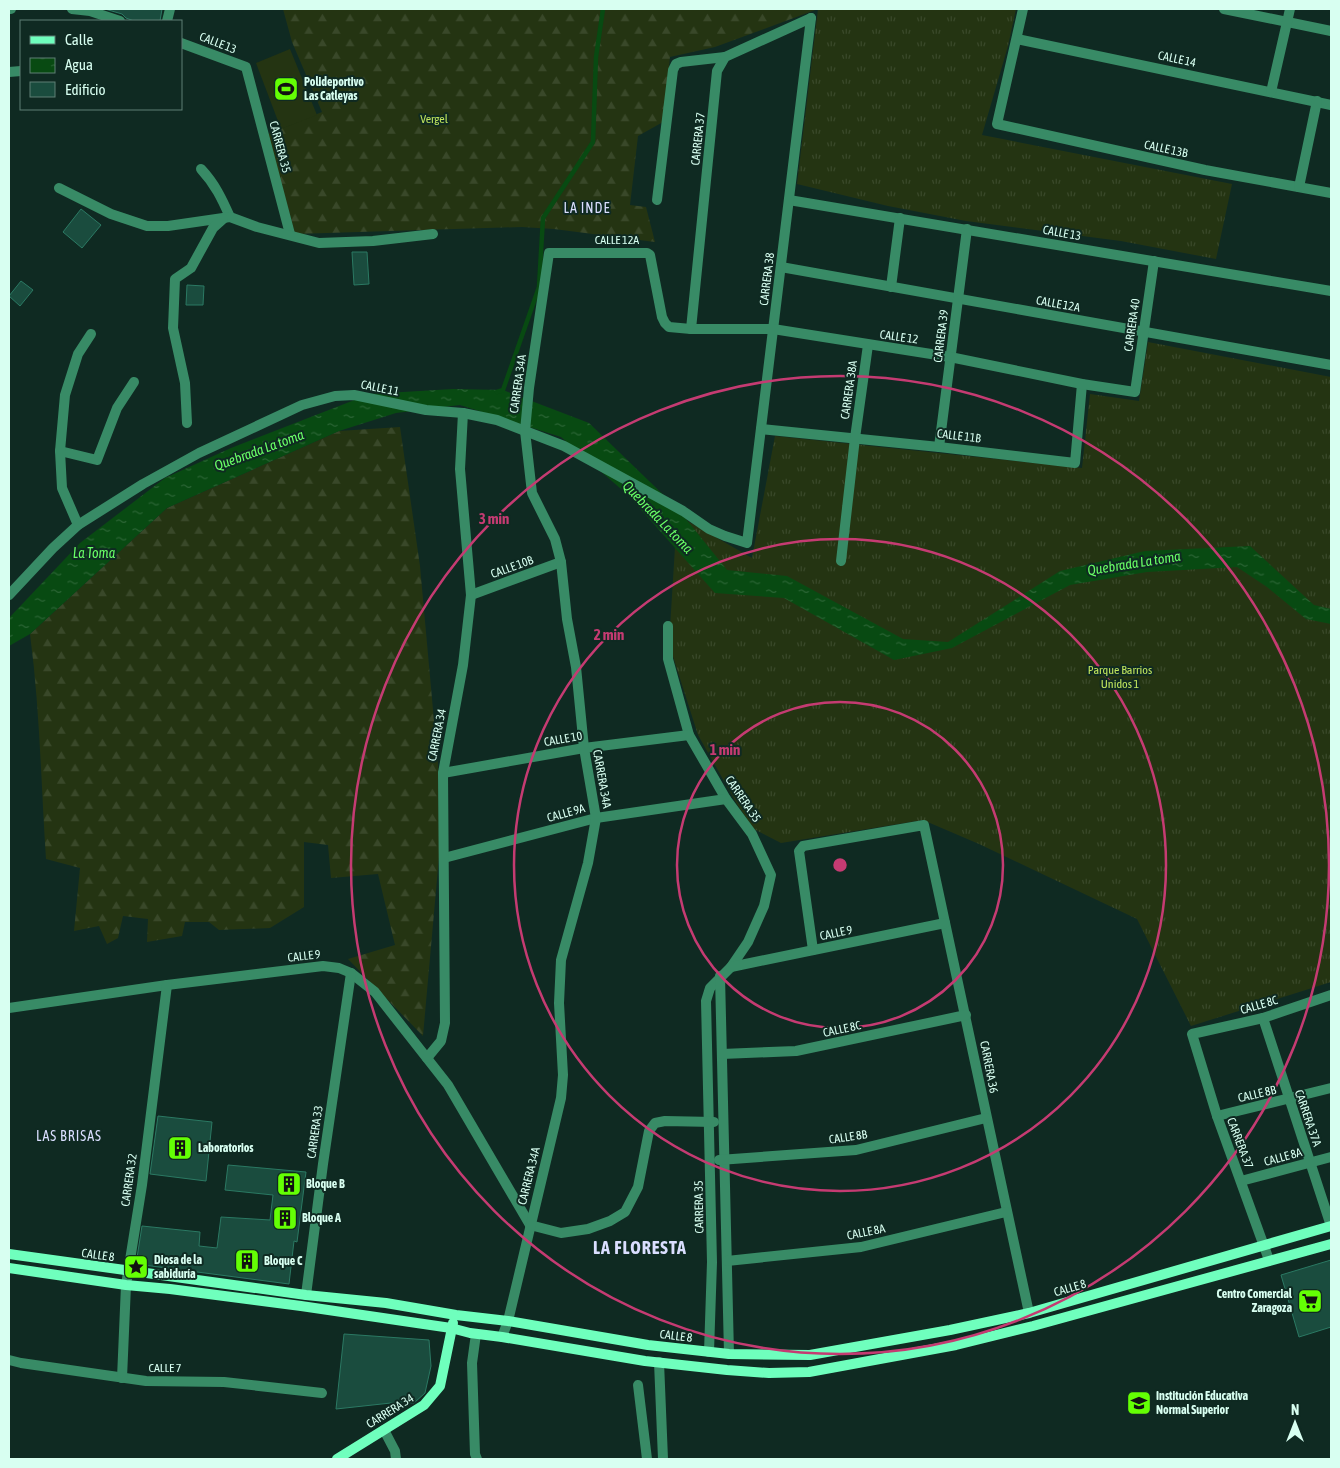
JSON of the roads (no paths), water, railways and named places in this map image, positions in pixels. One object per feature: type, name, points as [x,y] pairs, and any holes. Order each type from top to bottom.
[{"type":"main road","name":"CALLE 8","points":[[9,1254],[129,1272],[306,1295],[386,1303],[456,1315],[508,1321],[648,1345],[729,1354],[810,1355],[950,1330],[1029,1313],[1331,1226]]},
{"type":"main road","name":"CALLE 8","points":[[9,1268],[126,1285],[300,1306],[451,1328],[476,1334],[659,1362],[761,1373],[809,1372],[976,1340],[1331,1244]]},
{"type":"main road","name":"CARRERA 34","points":[[337,1459],[424,1404],[440,1386],[451,1328],[456,1315]]},
{"type":"street","points":[[72,9],[90,11],[117,20]]},
{"type":"street","points":[[1017,39],[1023,9]]},
{"type":"street","points":[[1224,9],[1331,31]]},
{"type":"street","points":[[1271,92],[1290,9]]},
{"type":"street","points":[[657,200],[673,70],[676,64],[725,57],[809,14]]},
{"type":"street","name":"CARRERA 38","points":[[747,543],[789,200],[809,14]]},
{"type":"street","name":"CALLE 14","points":[[1017,39],[1331,105]]},
{"type":"street","name":"CALLE 13B","points":[[1017,39],[997,124],[1205,170],[1331,193]]},
{"type":"street","name":"CALLE 13","points":[[182,43],[246,67]]},
{"type":"street","name":"CARRERA 37","points":[[692,329],[717,72],[725,57]]},
{"type":"street","name":"CARRERA 35","points":[[246,67],[290,234]]},
{"type":"street","points":[[1299,187],[1317,102]]},
{"type":"street","points":[[201,169],[219,191],[227,218]]},
{"type":"street","points":[[59,188],[111,214],[147,226],[168,226],[227,218],[319,243],[373,241],[433,234]]},
{"type":"street","name":"CALLE 13","points":[[789,200],[1331,291]]},
{"type":"street","points":[[187,423],[184,383],[173,328],[175,279],[191,268],[213,228],[227,218]]},
{"type":"street","points":[[891,287],[900,218]]},
{"type":"street","name":"CARRERA 39","points":[[939,446],[967,230]]},
{"type":"street","name":"CALLE 12A","points":[[549,253],[648,253],[650,255],[662,317]]},
{"type":"street","name":"CARRERA 34A","points":[[502,1337],[508,1321],[561,1098],[563,1075],[559,1003],[561,960],[588,863],[596,818],[584,748],[576,667],[567,619],[561,562],[555,539],[532,493],[525,429],[529,388],[549,253]]},
{"type":"street","name":"CARRERA 40","points":[[1135,392],[1154,261]]},
{"type":"street","name":"CALLE 12A","points":[[781,267],[1331,365]]},
{"type":"street","name":"CALLE 12","points":[[662,317],[665,324],[669,327],[692,329],[773,329],[950,357],[1082,384],[1135,392]]},
{"type":"street","points":[[78,525],[62,488],[60,451],[65,395],[78,354],[91,334]]},
{"type":"street","name":"CARRERA 38A","points":[[841,561],[868,345]]},
{"type":"street","points":[[60,451],[97,460],[117,408],[134,382]]},
{"type":"street","name":"CALLE 11B","points":[[761,429],[939,446],[1075,463],[1082,384]]},
{"type":"street","name":"CALLE 11","points":[[9,595],[53,548],[78,525],[143,484],[199,453],[302,405],[335,396],[354,395],[426,410],[464,413],[497,420],[525,429],[564,446],[683,511],[709,529],[747,543]]},
{"type":"street","name":"CARRERA 34","points":[[427,1058],[441,1041],[445,1023],[443,773],[464,664],[471,595],[460,469],[464,413]]},
{"type":"street","name":"CALLE 10B","points":[[471,595],[561,562]]},
{"type":"street","name":"CARRERA 35","points":[[668,626],[668,659],[689,735],[726,799],[752,834],[772,875],[764,906],[748,942],[731,967],[710,988],[706,1002],[712,1262],[709,1352]]},
{"type":"street","name":"CALLE 10","points":[[443,773],[584,748],[689,735]]},
{"type":"street","name":"CALLE 9A","points":[[444,858],[596,818],[726,799]]},
{"type":"street","name":"CARRERA 36","points":[[813,950],[799,851],[802,846],[924,826],[1029,1313]]},
{"type":"street","name":"CALLE 9","points":[[731,967],[945,923]]},
{"type":"street","name":"CALLE 9","points":[[9,1008],[167,985],[322,966],[339,968],[351,973],[375,992],[448,1085],[530,1225]]},
{"type":"street","name":"CARRERA 33","points":[[306,1295],[351,973]]},
{"type":"street","points":[[720,976],[729,1354]]},
{"type":"street","name":"CARRERA 32","points":[[122,1378],[126,1285],[142,1185],[167,985]]},
{"type":"street","name":"CALLE 8C","points":[[1192,1034],[1263,1018],[1331,996]]},
{"type":"street","name":"CALLE 8C","points":[[722,1054],[796,1051],[966,1015]]},
{"type":"street","name":"CARRERA 37A","points":[[1263,1018],[1331,1226]]},
{"type":"street","name":"CARRERA 37","points":[[1192,1034],[1217,1116],[1269,1260]]},
{"type":"street","name":"CALLE 8B","points":[[1217,1116],[1289,1100],[1331,1088]]},
{"type":"street","name":"CALLE 8B","points":[[710,1160],[856,1150],[986,1118]]},
{"type":"street","points":[[530,1225],[561,1233],[588,1229],[610,1221],[625,1212],[638,1186],[649,1131],[654,1123],[665,1121],[724,1122]]},
{"type":"street","name":"CALLE 8A","points":[[1241,1181],[1331,1157]]},
{"type":"street","name":"CALLE 8A","points":[[727,1261],[861,1247],[1006,1212]]},
{"type":"street","points":[[476,1334],[472,1363],[475,1454],[477,1459]]},
{"type":"street","name":"CALLE 7","points":[[9,1360],[21,1364],[146,1381],[224,1382],[322,1393]]},
{"type":"street","points":[[659,1362],[664,1459]]},
{"type":"street","points":[[638,1385],[647,1459]]},
{"type":"street","points":[[384,1430],[395,1451],[396,1459]]},
{"type":"water","name":"La Toma","points":[[453,389],[503,390],[589,423],[678,509],[727,570],[787,576],[903,639],[948,642],[1060,571],[1145,551],[1250,546],[1314,605],[1331,609],[1331,624],[1306,619],[1267,587],[1237,567],[1147,572],[1070,585],[952,648],[894,660],[784,598],[715,593],[628,495],[561,437],[460,405],[396,413],[339,431],[167,508],[30,634],[9,646],[9,618],[80,543],[165,478],[231,448],[370,394]]},
{"type":"waterway","points":[[497,392],[503,390],[539,287],[543,218],[593,142],[596,57],[603,9]]},
{"type":"place","name":"Polideportivo Las Catleyas","points":[[286,89]]},
{"type":"place","name":"Laboratorios","points":[[180,1148]]},
{"type":"place","name":"Bloque B","points":[[289,1184]]},
{"type":"place","name":"Bloque A","points":[[285,1218]]},
{"type":"place","name":"Bloque C","points":[[247,1261]]},
{"type":"place","name":"Diosa de la sabiduría","points":[[136,1267]]},
{"type":"place","name":"Centro Comercial Zaragoza","points":[[1310,1301]]},
{"type":"place","name":"Institución Educativa Normal Superior","points":[[1139,1403]]},
{"type":"district","name":"LA INDE","points":[[587,208]]},
{"type":"district","name":"LAS BRISAS","points":[[69,1136]]},
{"type":"district","name":"LA FLORESTA","points":[[640,1247]]},
{"type":"park label","name":"Vergel","points":[[434,119]]},
{"type":"park label","name":"Parque Barrios Unidos 1","points":[[1120,677]]},
{"type":"water label","name":"Quebrada La toma","points":[[259,450]]},
{"type":"water label","name":"Quebrada La toma","points":[[658,517]]},
{"type":"water label","name":"Quebrada La toma","points":[[1134,563]]}]
